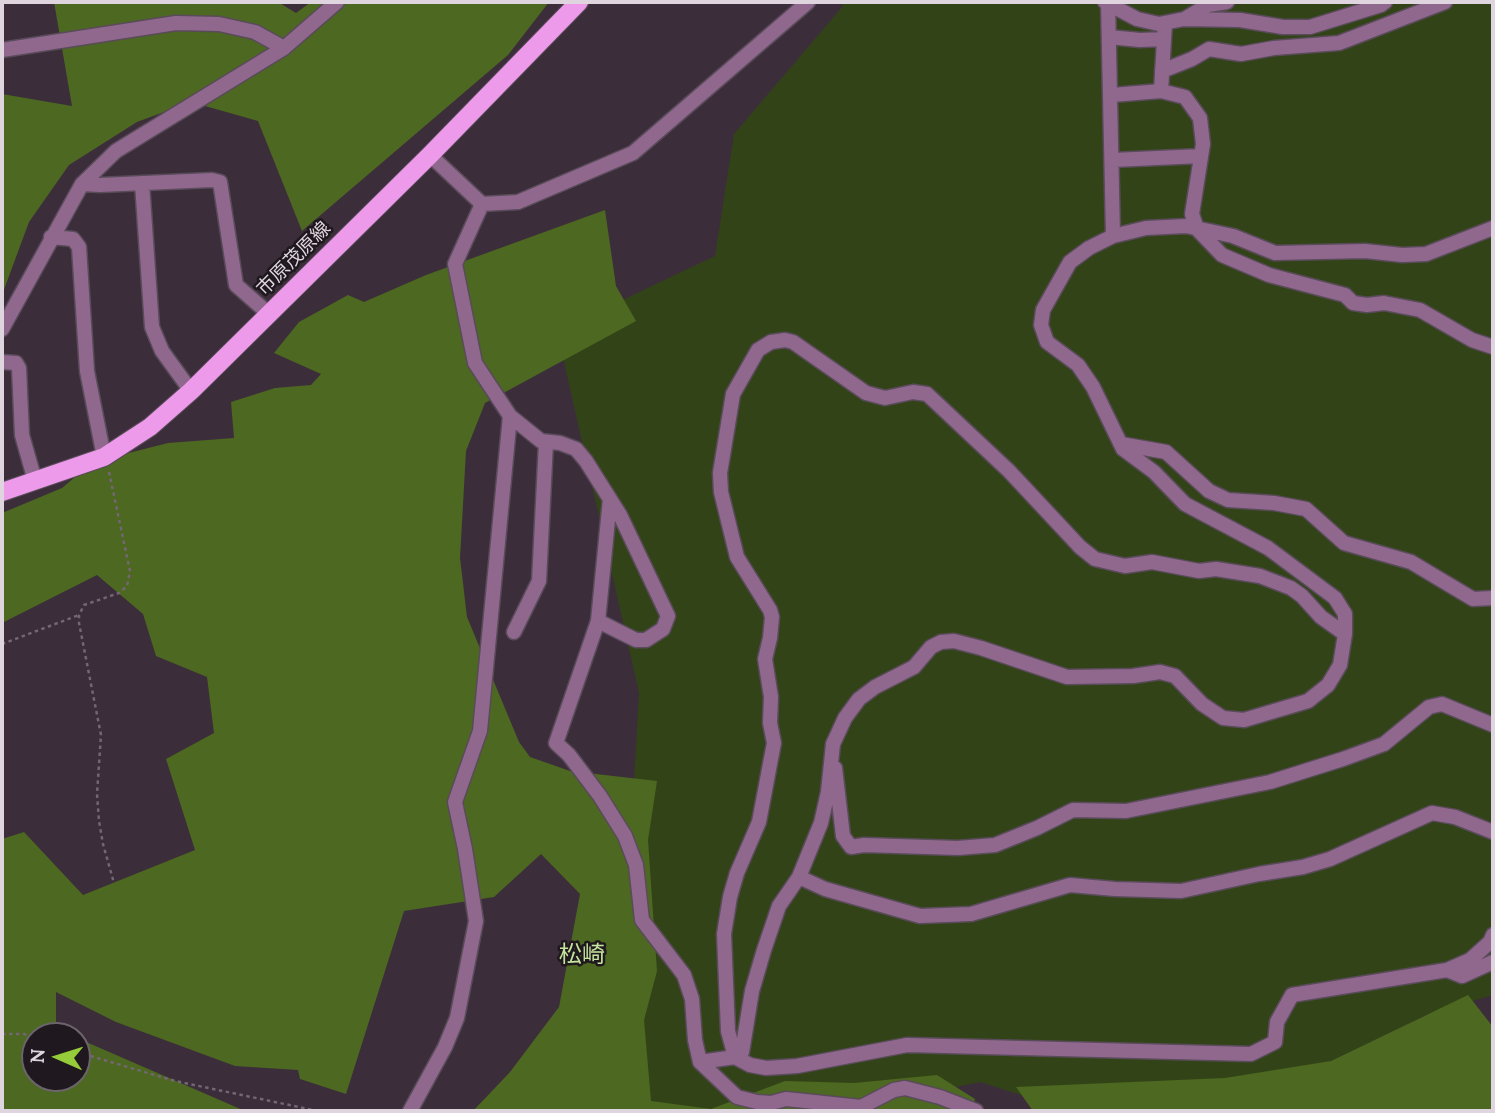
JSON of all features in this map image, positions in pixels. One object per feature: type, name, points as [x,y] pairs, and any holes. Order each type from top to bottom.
[{"type":"main road","name":"市原茂原線","points":[[2,492],[104,457],[150,427],[191,391],[269,314],[579,2]]},
{"type":"street","points":[[2,329],[82,184],[116,151],[284,48],[337,2]]},
{"type":"street","points":[[429,155],[482,204],[518,202],[633,153],[808,2]]},
{"type":"street","points":[[1107,2],[1137,19],[1159,24],[1184,19],[1240,20],[1283,27],[1310,27],[1385,2]]},
{"type":"street","points":[[1107,2],[1112,95],[1114,236]]},
{"type":"street","points":[[1184,19],[1208,5],[1227,2]]},
{"type":"street","points":[[1162,71],[1209,49],[1241,54],[1274,47],[1339,43],[1445,2]]},
{"type":"street","points":[[2,50],[176,23],[219,24],[255,32],[284,48]]},
{"type":"street","points":[[1161,91],[1165,23]]},
{"type":"street","points":[[1110,37],[1164,39]]},
{"type":"street","points":[[1112,95],[1161,91],[1185,97],[1200,118],[1203,144],[1192,214],[1197,229],[1222,255],[1269,275],[1345,295],[1353,303],[1384,303],[1420,310],[1472,340],[1493,347]]},
{"type":"street","points":[[1112,160],[1201,156]]},
{"type":"street","points":[[82,184],[212,180],[220,183],[236,285],[269,314]]},
{"type":"street","points":[[142,183],[152,327],[162,351],[191,391]]},
{"type":"street","points":[[482,204],[455,264],[475,363],[510,416],[541,441],[576,449],[620,515],[668,615],[663,629],[646,639],[636,640],[598,621]]},
{"type":"street","points":[[700,1062],[735,1057],[742,1052],[752,991],[779,906],[799,877],[821,823],[834,744],[845,718],[859,699],[875,687],[914,667],[931,647],[954,641],[1068,677],[1133,676],[1160,672],[1175,676],[1202,704],[1223,718],[1244,720],[1308,701],[1328,685],[1340,665],[1345,614],[1335,598],[1268,548],[1185,504],[1154,472],[1123,449],[1093,387],[1078,365],[1047,342],[1041,325],[1043,310],[1070,262],[1089,248],[1114,236],[1146,228],[1186,226],[1233,236],[1275,253],[1365,251],[1402,255],[1426,254],[1493,228]]},
{"type":"street","points":[[51,237],[73,239],[79,247],[87,371],[104,457]]},
{"type":"street","points":[[1345,634],[1321,617],[1291,588],[1260,576],[1216,569],[1199,571],[1152,562],[1125,566],[1095,559],[1080,547],[1009,471],[927,394],[913,391],[885,398],[866,393],[793,342],[771,342],[758,350],[733,394],[720,473],[721,492],[737,557],[772,617],[765,659],[774,743],[759,822],[737,873],[724,934],[728,1031],[735,1057],[750,1065],[766,1068],[797,1066],[908,1045],[1251,1054],[1275,1042],[1277,1022],[1292,995],[1447,970],[1470,960],[1493,935]]},
{"type":"street","points":[[2,362],[16,363],[19,368],[22,435],[35,481]]},
{"type":"street","points":[[410,1111],[445,1047],[457,1018],[476,921],[455,802],[480,731],[510,416]]},
{"type":"street","points":[[514,632],[540,581],[546,442]]},
{"type":"street","points":[[1121,444],[1166,452],[1209,491],[1228,500],[1273,503],[1306,509],[1343,542],[1411,562],[1473,599],[1493,598]]},
{"type":"street","points":[[610,499],[598,621],[556,743],[569,755],[600,796],[625,835],[636,866],[642,920],[684,975],[692,999],[695,1040],[700,1062],[737,1097],[757,1102],[771,1103],[786,1099],[861,1107],[894,1090],[905,1088],[940,1097],[976,1111]]},
{"type":"street","points":[[832,756],[843,835],[851,847],[864,845],[958,848],[995,845],[1073,810],[1126,811],[1270,782],[1384,744],[1429,708],[1442,704],[1493,725]]},
{"type":"street","points":[[799,877],[825,889],[920,916],[971,914],[1070,885],[1181,891],[1303,867],[1330,859],[1432,813],[1455,817],[1493,832]]},
{"type":"street","points":[[1447,970],[1462,976],[1493,962]]},
{"type":"path","points":[[104,457],[130,572],[127,586],[118,593],[84,605],[79,615],[101,735],[97,794],[99,821],[114,883]]},
{"type":"path","points":[[2,644],[79,615]]},
{"type":"path","points":[[2,1034],[21,1034]]},
{"type":"path","points":[[91,1056],[175,1081],[318,1111]]},
{"type":"green space","points":[[54,2],[278,2],[296,13],[311,2],[549,2],[508,55],[302,231],[258,121],[191,102],[137,122],[69,165],[29,222],[2,295],[2,94],[72,106]]},
{"type":"green space","points":[[840,2],[1493,2],[1493,995],[1428,1014],[1239,1106],[1189,1111],[1071,1111],[980,1082],[841,1111],[615,1111],[639,693],[557,331],[715,256],[734,134],[843,6]]},
{"type":"green space","points":[[605,210],[616,286],[636,321],[485,403],[466,451],[460,558],[467,617],[519,742],[530,757],[570,771],[657,781],[648,840],[657,971],[644,1020],[651,1101],[711,1109],[785,1081],[854,1083],[937,1075],[975,1099],[972,1111],[473,1111],[510,1072],[559,1007],[580,894],[541,854],[494,897],[404,911],[346,1094],[300,1079],[298,1070],[235,1066],[116,1022],[56,992],[56,1022],[21,1022],[21,1092],[91,1092],[91,1044],[245,1111],[2,1111],[2,839],[24,832],[83,895],[195,850],[166,759],[214,733],[207,677],[156,656],[143,614],[97,575],[2,623],[2,513],[62,488],[93,462],[168,443],[234,438],[231,402],[275,388],[311,385],[321,374],[274,353],[299,322],[348,295],[364,302],[426,275]]},
{"type":"green space","points":[[1468,995],[1493,1027],[1493,1111],[1033,1111],[1016,1087],[1225,1078],[1331,1061]]},
{"type":"district","name":"松崎","points":[[582,955]]}]
